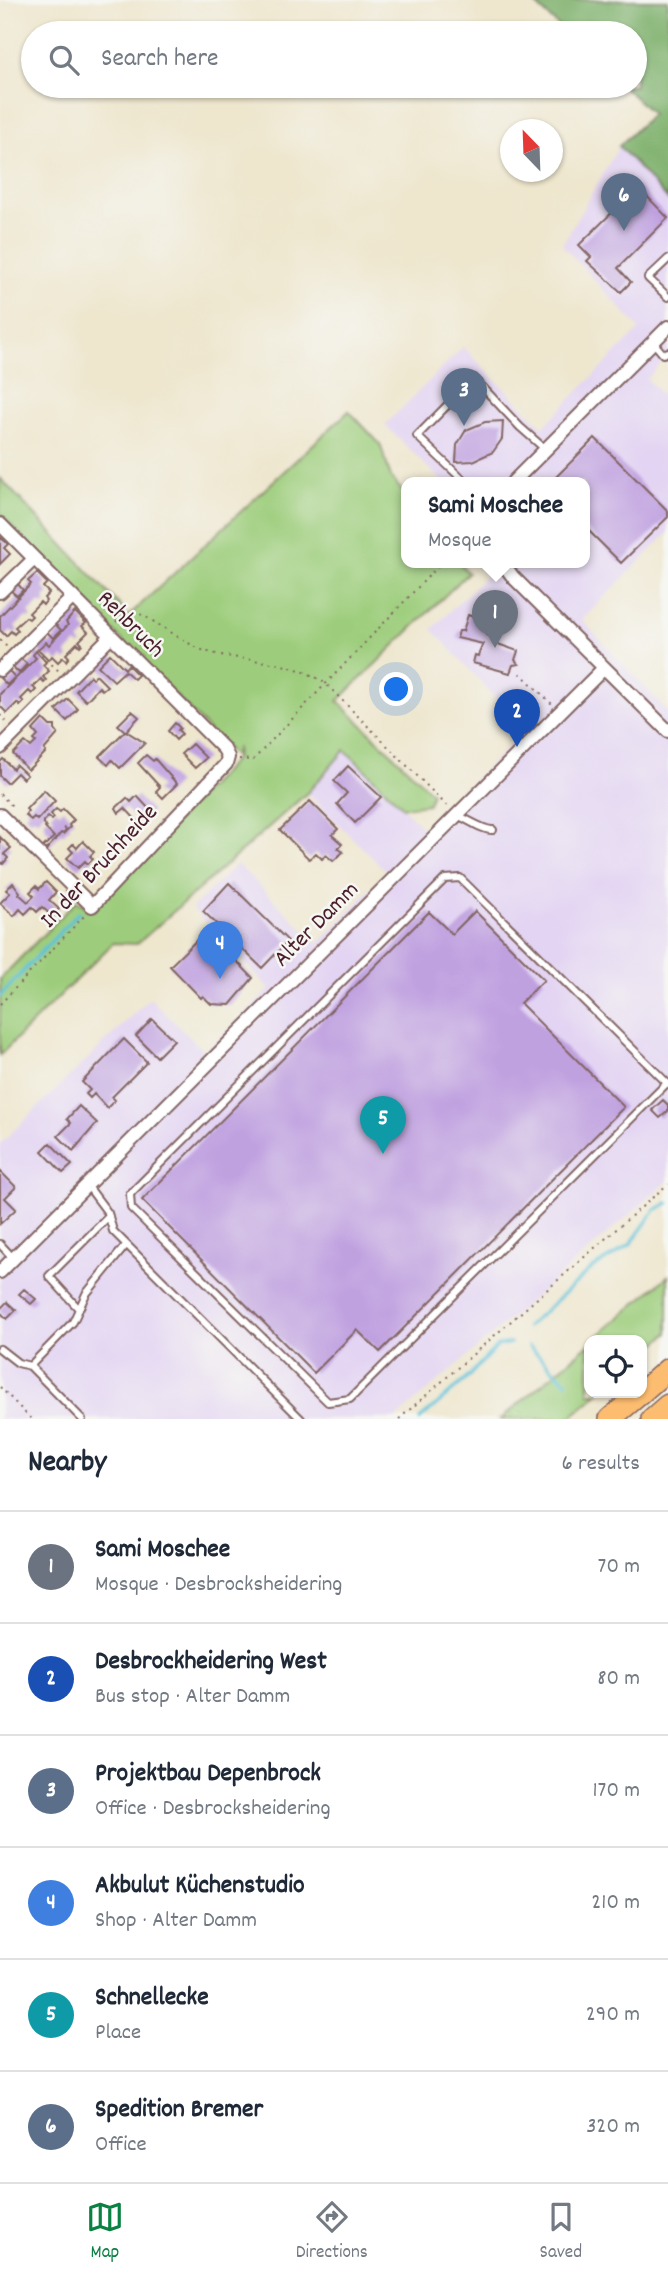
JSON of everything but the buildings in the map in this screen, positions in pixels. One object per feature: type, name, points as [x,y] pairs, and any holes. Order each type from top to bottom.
[{"type":"highway","points":[[647,1387],[668,1369]]},
{"type":"highway","points":[[610,1419],[634,1398]]},
{"type":"highway","points":[[652,1419],[668,1405]]},
{"type":"street","points":[[518,477],[668,327]]},
{"type":"street","name":"Rehbruch","points":[[0,524],[224,749],[228,757]]},
{"type":"street","points":[[0,592],[34,559]]},
{"type":"street","points":[[506,568],[668,731]]},
{"type":"street","points":[[0,670],[73,597]]},
{"type":"street","points":[[0,748],[68,680],[108,633]]},
{"type":"street","name":"Alter Damm","points":[[0,1272],[604,668]]},
{"type":"street","name":"In der Bruchheide","points":[[92,906],[226,764],[228,757]]},
{"type":"street","points":[[0,815],[92,906]]},
{"type":"lane","points":[[668,259],[648,278],[668,297]]},
{"type":"lane","points":[[653,342],[663,354],[668,352]]},
{"type":"lane","points":[[460,477],[416,436],[474,378],[520,427],[545,449]]},
{"type":"lane","points":[[457,815],[487,830],[493,830]]},
{"type":"lane","points":[[460,878],[668,1084],[350,1399],[328,1402],[131,1208],[130,1194],[445,879],[460,878]]},
{"type":"lane","points":[[87,1185],[109,1216],[113,1231],[300,1419]]},
{"type":"lane","points":[[79,1308],[50,1276],[109,1216]]},
{"type":"lane","points":[[0,1244],[13,1258]]},
{"type":"lane","points":[[30,1366],[73,1322],[86,1294],[126,1245]]},
{"type":"lane","points":[[0,1349],[18,1363],[30,1366],[82,1419]]},
{"type":"path","points":[[228,757],[253,760],[436,568]]},
{"type":"path","points":[[108,633],[128,613],[140,613],[184,642],[205,651],[275,664],[315,676],[457,815]]},
{"type":"path","points":[[28,642],[68,680]]},
{"type":"path","points":[[520,673],[560,712]]},
{"type":"path","name":"In der Bruchheide","points":[[0,1004],[92,906]]},
{"type":"path","points":[[399,1419],[668,1184]]},
{"type":"path","points":[[0,1387],[31,1419]]},
{"type":"shaded area","points":[[619,146],[668,200],[668,355],[647,379],[668,401],[668,533],[582,620],[668,712],[668,1181],[395,1419],[0,1419],[0,1144],[150,998],[205,1052],[270,989],[192,908],[237,864],[318,944],[387,872],[307,793],[346,750],[425,830],[525,730],[432,629],[494,568],[590,568],[590,477],[438,477],[385,425],[463,347],[543,427],[640,329],[562,245]]},
{"type":"green space","points":[[531,0],[668,0],[668,200],[619,146],[652,114],[635,98],[647,98],[647,21],[553,21]]},
{"type":"green space","points":[[349,411],[380,444],[391,477],[401,490],[401,568],[463,568],[468,573],[338,701],[432,793],[428,804],[403,807],[345,750],[307,793],[137,944],[113,943],[0,1055],[0,979],[76,901],[94,910],[236,758],[237,747],[234,756],[0,514],[0,478],[125,611],[122,622]]},
{"type":"green space","points":[[668,1276],[668,1333],[647,1352],[647,1335],[599,1335]]},
{"type":"green space","points":[[584,1348],[584,1398],[593,1398],[569,1419],[501,1419]]},
{"type":"waterway","points":[[0,996],[79,912]]},
{"type":"waterway","points":[[527,1327],[590,1270],[630,1245],[655,1210],[668,1203]]},
{"type":"waterway","points":[[420,1419],[465,1380],[497,1346],[510,1343]]},
{"type":"waterway","points":[[529,1346],[566,1382]]},
{"type":"place","name":"Spedition Bremer","points":[[624,231]]},
{"type":"place","name":"Projektbau Depenbrock","points":[[464,426]]},
{"type":"place","name":"Sami Moschee","points":[[495,648]]},
{"type":"place","name":"Desbrockheidering West","points":[[517,747]]},
{"type":"place","name":"Akbulut Küchenstudio","points":[[220,979]]},
{"type":"place","name":"Schnellecke","points":[[383,1154]]}]
